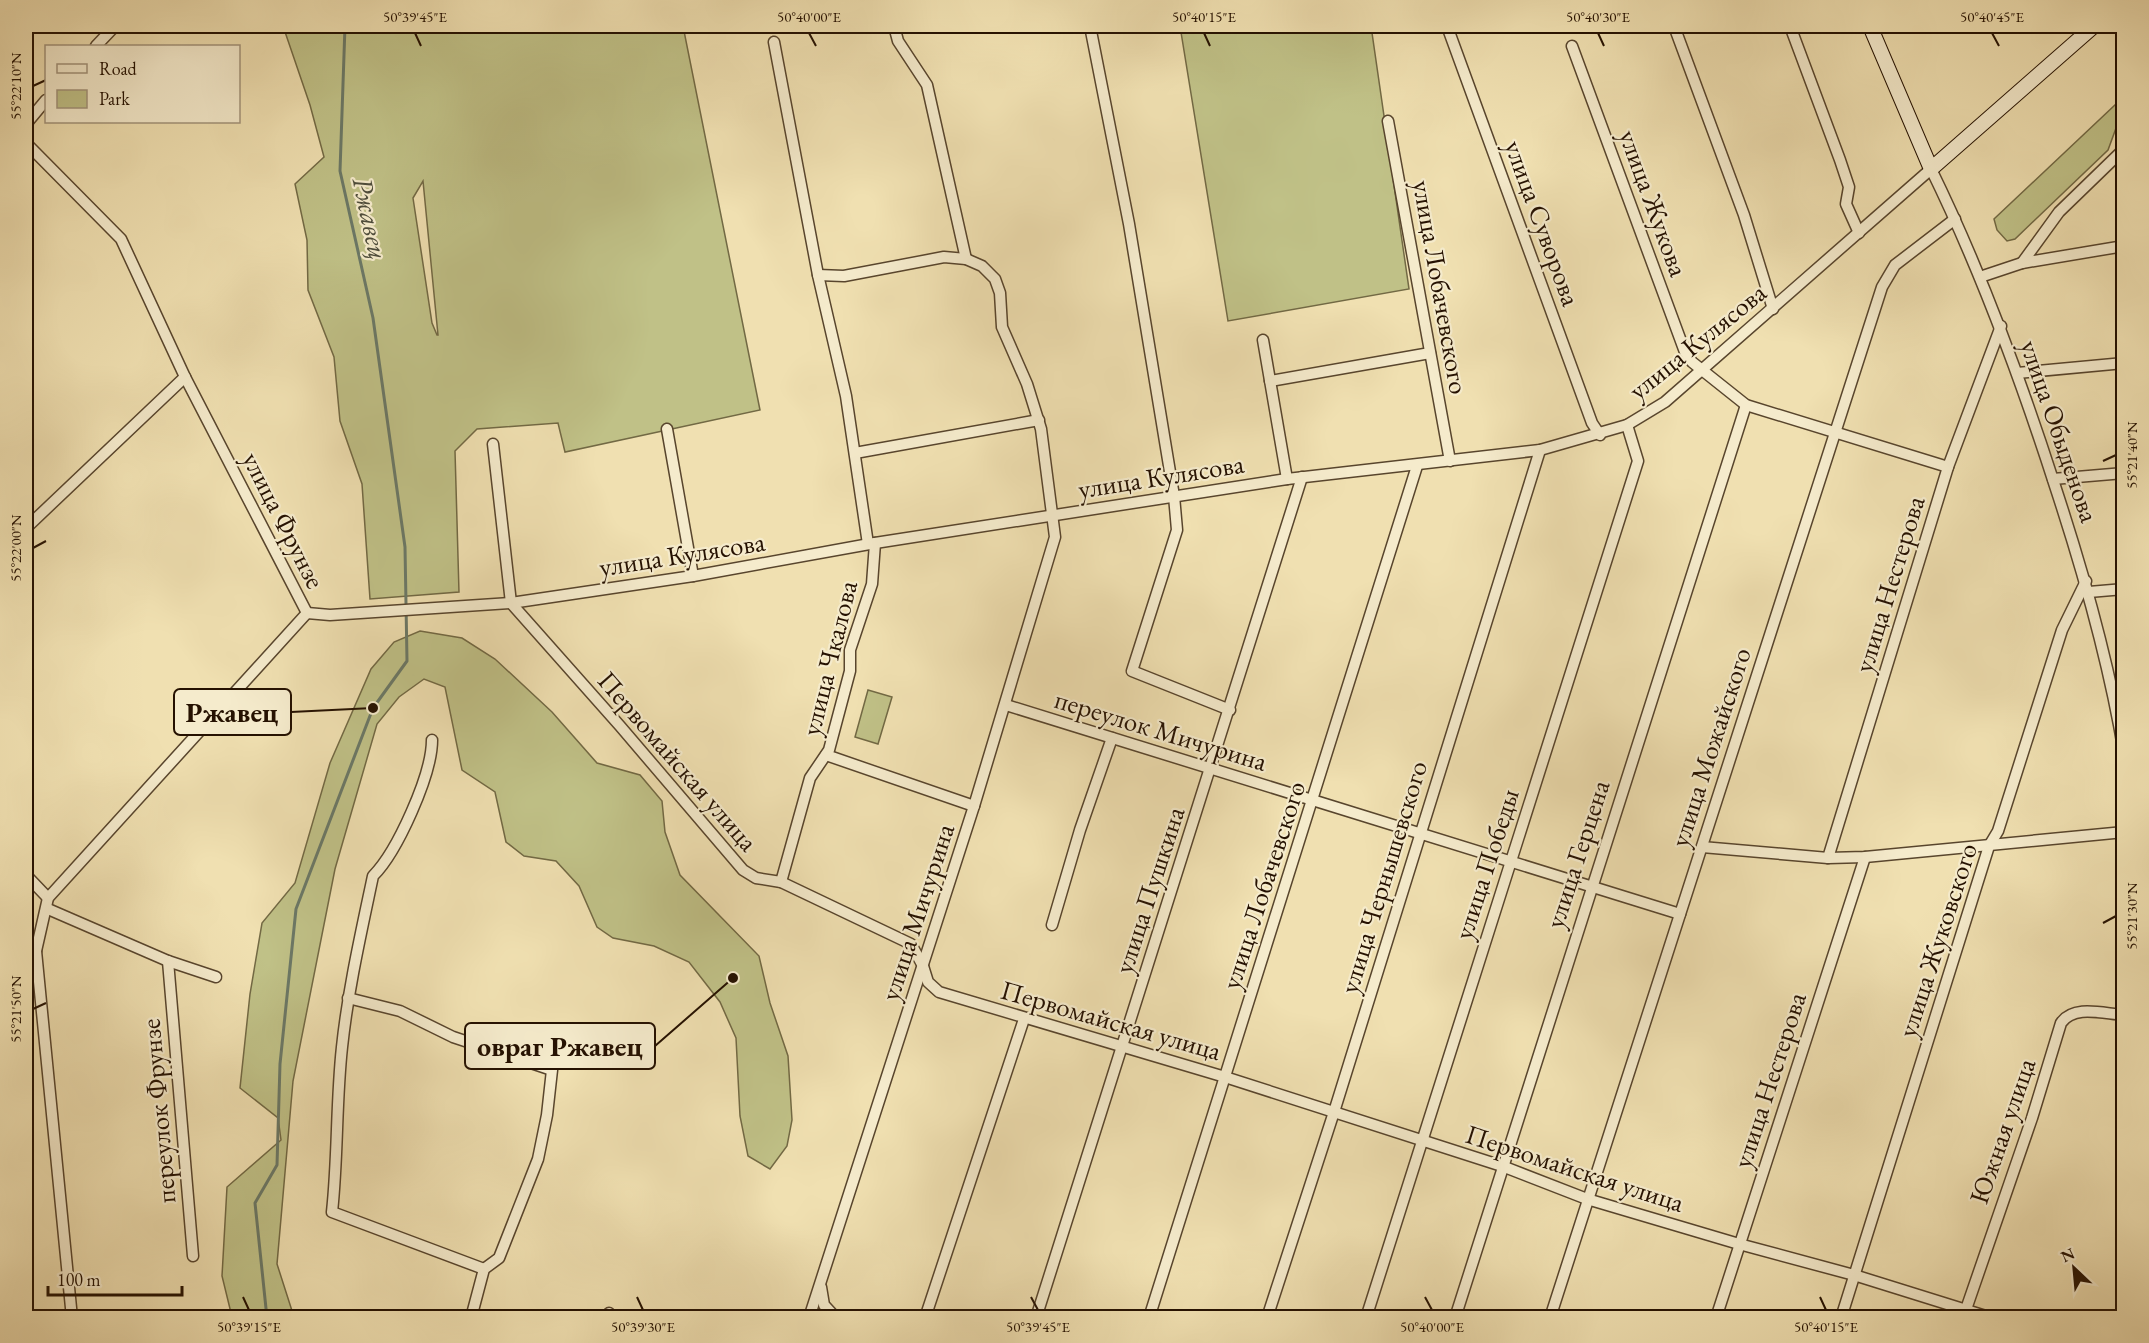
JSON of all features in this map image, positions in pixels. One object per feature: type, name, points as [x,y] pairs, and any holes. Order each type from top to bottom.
[{"type":"street","points":[[97,45],[115,26]]},
{"type":"street","points":[[818,275],[844,276],[944,257],[966,259],[927,85],[898,41],[894,26]]},
{"type":"street","points":[[1090,26],[1129,224],[1174,496],[1177,530],[1132,671],[1230,710]]},
{"type":"street","name":"улица Суворова","points":[[1447,26],[1592,423],[1600,435]]},
{"type":"street","points":[[1674,26],[1744,215],[1773,309]]},
{"type":"street","points":[[1790,26],[1849,187],[1846,204],[1859,233]]},
{"type":"street","points":[[1870,26],[1931,169],[2094,26]]},
{"type":"street","name":"улица Чкалова","points":[[774,42],[818,275],[846,396],[872,544],[872,584],[850,650],[850,671],[826,755],[810,778],[781,882]]},
{"type":"street","name":"улица Жукова","points":[[1572,45],[1685,352],[1692,362],[1746,405]]},
{"type":"street","points":[[26,123],[45,101]]},
{"type":"street","name":"улица Лобачевского","points":[[1388,121],[1450,461]]},
{"type":"street","name":"улица Фрунзе","points":[[26,143],[121,239],[186,377],[307,613],[48,903],[36,951],[26,973]]},
{"type":"street","points":[[2022,263],[2059,212],[2124,149]]},
{"type":"street","name":"улица Кулясова","points":[[307,613],[330,615],[511,603],[693,576],[872,544],[1287,479],[1417,466],[1540,450],[1600,435],[1627,425],[1665,402],[1931,169]]},
{"type":"street","name":"улица Обыденова","points":[[1931,169],[2001,326],[2053,479],[2088,586],[2119,698],[2124,753]]},
{"type":"street","name":"улица Можайского","points":[[1550,1317],[1882,287],[1895,265],[1955,219]]},
{"type":"street","points":[[1980,277],[2022,263],[2124,246]]},
{"type":"street","name":"улица Мичурина","points":[[809,1317],[924,966],[1006,705],[1055,537],[1039,420],[1027,384],[1002,327],[1000,293],[995,279],[982,266],[966,259]]},
{"type":"street","name":"улица Нестерова","points":[[1828,858],[1948,467],[2001,326]]},
{"type":"street","points":[[1263,340],[1287,479]]},
{"type":"street","points":[[1270,381],[1430,353]]},
{"type":"street","points":[[2017,373],[2124,363]]},
{"type":"street","points":[[27,525],[186,377]]},
{"type":"street","points":[[1746,405],[1948,467]]},
{"type":"street","name":"улица Герцена","points":[[1455,1317],[1746,405]]},
{"type":"street","points":[[855,453],[1039,420]]},
{"type":"street","name":"улица Победы","points":[[1366,1317],[1638,461],[1627,425]]},
{"type":"street","points":[[667,429],[693,576]]},
{"type":"street","points":[[492,444],[511,603]]},
{"type":"street","name":"улица Чернышевского","points":[[1267,1317],[1334,1112],[1540,450]]},
{"type":"street","name":"улица Лобачевского","points":[[1149,1317],[1417,466]]},
{"type":"street","points":[[2053,479],[2124,473]]},
{"type":"street","name":"улица Пушкина","points":[[1036,1317],[1302,477]]},
{"type":"street","points":[[2088,586],[2124,589]]},
{"type":"street","name":"улица Жуковского","points":[[1841,1317],[1989,846],[1998,831],[2062,630],[2088,586]]},
{"type":"street","name":"Первомайская улица","points":[[511,603],[743,870],[756,878],[781,882],[911,944],[924,966],[928,982],[939,992],[1225,1077],[1502,1166],[1587,1199],[1854,1275],[1965,1314],[1992,1317]]},
{"type":"street","name":"переулок Мичурина","points":[[1006,705],[1510,864],[1680,914]]},
{"type":"street","points":[[1052,926],[1080,830],[1112,738]]},
{"type":"street","points":[[432,740],[432,758],[416,798],[384,865],[373,876],[348,999],[341,1050],[338,1159],[332,1212],[484,1269]]},
{"type":"street","points":[[826,755],[974,806]]},
{"type":"street","points":[[1702,847],[1828,858],[1865,857],[2124,832]]},
{"type":"street","name":"улица Нестерова","points":[[1716,1317],[1865,857]]},
{"type":"street","points":[[26,875],[48,903],[168,961],[216,977]]},
{"type":"street","name":"улица Фрунзе","points":[[36,951],[72,1317]]},
{"type":"street","name":"переулок Фрунзе","points":[[168,961],[193,1256]]},
{"type":"street","points":[[348,999],[400,1011],[453,1037],[552,1070],[548,1115],[538,1159],[499,1258],[484,1269],[471,1317]]},
{"type":"street","name":"Южная улица","points":[[1965,1314],[2032,1118],[2061,1023],[2066,1016],[2077,1012],[2124,1015]]},
{"type":"street","points":[[926,1317],[1024,1019]]},
{"type":"street","points":[[821,1283],[824,1305],[836,1317]]},
{"type":"green space","points":[[283,26],[683,26],[760,410],[565,452],[558,423],[477,429],[455,451],[459,592],[370,599],[362,484],[340,421],[334,357],[308,290],[307,240],[295,184],[324,157],[310,105]],"holes":[[[423,181],[438,335],[432,323],[413,198]]]},
{"type":"green space","points":[[1180,26],[1371,26],[1409,289],[1228,321]]},
{"type":"green space","points":[[2116,104],[2123,104],[2123,109],[2108,150],[2015,239],[2007,241],[1997,230],[1994,219]]},
{"type":"green space","points":[[420,631],[462,638],[495,659],[552,712],[597,763],[640,775],[662,801],[665,832],[680,875],[759,956],[770,1003],[788,1056],[792,1120],[787,1146],[770,1169],[748,1156],[740,1116],[736,1038],[720,1002],[689,962],[654,946],[613,938],[597,927],[579,886],[556,861],[524,856],[506,842],[495,792],[462,770],[445,687],[424,679],[399,697],[377,724],[335,869],[293,1081],[277,1264],[294,1317],[232,1317],[222,1276],[227,1187],[281,1140],[278,1118],[240,1088],[250,994],[262,923],[295,883],[330,763],[371,669],[394,642]]},
{"type":"green space","points":[[868,690],[892,697],[878,744],[855,737]]},
{"type":"waterway","name":"Ржавец","points":[[267,1318],[255,1203],[277,1165],[280,1064],[296,909],[373,708],[407,661],[405,547],[373,318],[340,171],[345,26]]},
{"type":"place","name":"Ржавец","points":[[373,708]]},
{"type":"place","name":"овраг Ржавец","points":[[733,978]]}]
